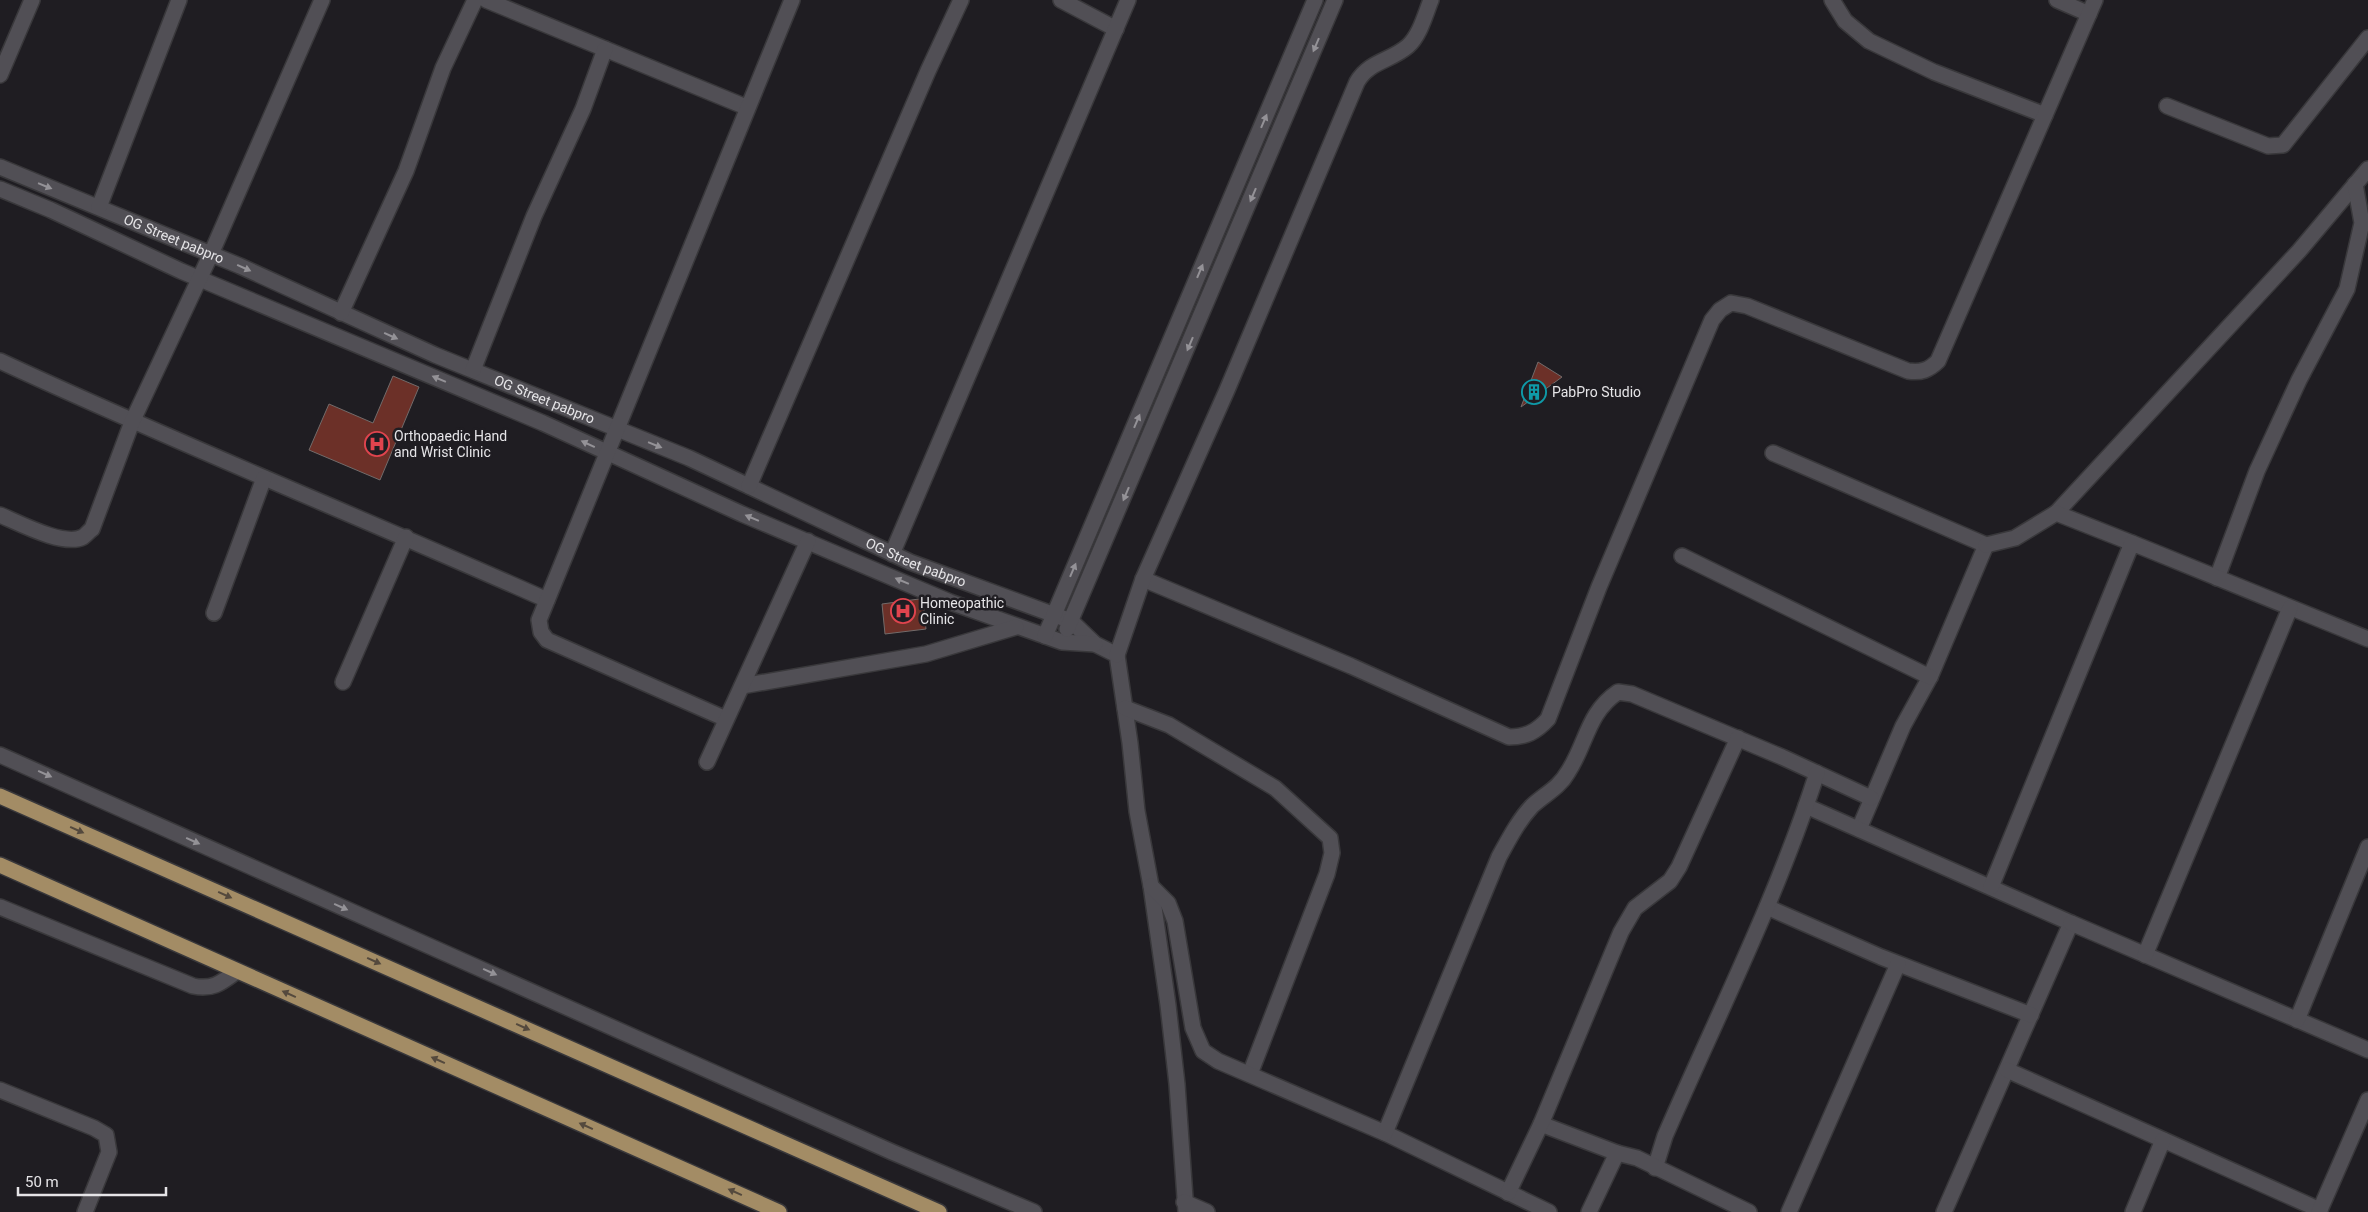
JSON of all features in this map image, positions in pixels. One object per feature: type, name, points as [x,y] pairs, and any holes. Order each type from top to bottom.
[{"type":"main road","points":[[0,796],[939,1212]]},
{"type":"main road","points":[[0,866],[779,1212]]},
{"type":"street","points":[[0,75],[32,0]]},
{"type":"street","points":[[99,207],[179,0]]},
{"type":"street","points":[[0,516],[57,538],[72,539],[82,537],[92,529],[132,422],[211,254],[322,0]]},
{"type":"street","points":[[341,313],[406,172],[443,68],[475,0]]},
{"type":"street","points":[[486,0],[746,107]]},
{"type":"street","points":[[726,719],[547,640],[541,632],[539,620],[609,454],[746,107],[792,0]]},
{"type":"street","points":[[749,486],[928,71],[961,0]]},
{"type":"street","points":[[1061,0],[1116,28]]},
{"type":"street","points":[[892,554],[1128,0]]},
{"type":"street","points":[[1045,636],[1315,0]]},
{"type":"street","points":[[1062,642],[1335,0]]},
{"type":"street","points":[[1207,1212],[1185,1207],[1177,1084],[1151,886],[1136,811],[1125,708],[1117,655],[1143,579],[1227,390],[1357,82],[1363,72],[1370,66],[1408,46],[1417,33],[1431,0]]},
{"type":"street","points":[[1832,0],[1845,21],[1869,41],[1934,72],[2045,115]]},
{"type":"street","points":[[2057,0],[2089,14]]},
{"type":"street","points":[[1143,579],[1351,666],[1509,737],[1522,737],[1538,730],[1548,719],[1599,587],[1712,320],[1720,310],[1731,303],[1747,306],[1908,371],[1918,372],[1931,368],[1938,361],[2095,0]]},
{"type":"street","points":[[2167,106],[2268,146],[2283,145],[2368,38]]},
{"type":"street","points":[[473,370],[534,216],[583,109],[605,49]]},
{"type":"street","name":"OG Street pabpro","points":[[0,167],[211,254],[473,370],[749,486],[892,554],[1071,621],[1095,644]]},
{"type":"street","points":[[1773,453],[1986,545],[2015,538],[2056,513],[2299,250],[2368,169]]},
{"type":"street","points":[[2217,578],[2257,471],[2299,380],[2347,289],[2362,223],[2355,184]]},
{"type":"street","name":"OG Street pabpro","points":[[0,189],[200,278],[367,348],[950,602],[1062,642],[1095,644]]},
{"type":"street","points":[[0,361],[132,422],[406,537],[547,600]]},
{"type":"street","points":[[214,613],[264,478]]},
{"type":"street","points":[[2056,513],[2368,639]]},
{"type":"street","points":[[343,682],[406,537]]},
{"type":"street","points":[[707,762],[808,541]]},
{"type":"street","points":[[1991,887],[2132,543]]},
{"type":"street","points":[[1859,829],[1903,726],[1930,677],[1986,545]]},
{"type":"street","points":[[1682,556],[1930,677]]},
{"type":"street","points":[[2145,954],[2290,608]]},
{"type":"street","points":[[742,686],[926,654],[1016,627]]},
{"type":"street","points":[[1095,644],[1117,655]]},
{"type":"street","points":[[1385,1133],[1499,857],[1520,820],[1533,805],[1561,783],[1570,770],[1595,713],[1618,692],[1632,694],[1738,738],[1871,798]]},
{"type":"street","points":[[1125,708],[1169,725],[1275,788],[1330,838],[1332,853],[1327,874],[1250,1074]]},
{"type":"street","points":[[1508,1193],[1541,1124],[1621,932],[1635,908],[1670,881],[1679,867],[1738,738]]},
{"type":"street","points":[[0,755],[892,1152],[1034,1212]]},
{"type":"street","points":[[1655,1168],[1669,1128],[1767,907],[1817,773]]},
{"type":"street","points":[[1806,806],[2368,1050]]},
{"type":"street","points":[[2296,1020],[2368,846]]},
{"type":"street","points":[[1151,886],[1168,903],[1175,920],[1193,1028],[1203,1051],[1250,1074],[1385,1133],[1549,1212]]},
{"type":"street","points":[[1767,907],[1898,964],[2031,1015]]},
{"type":"street","points":[[2,912],[193,986],[207,989],[218,986],[237,971]]},
{"type":"street","points":[[1944,1212],[2072,923]]},
{"type":"street","points":[[1789,1212],[1898,964]]},
{"type":"street","points":[[2007,1070],[2320,1211],[2368,1100]]},
{"type":"street","points":[[0,1090],[94,1128],[106,1135],[109,1152],[84,1212]]},
{"type":"street","points":[[1541,1124],[1617,1153],[1637,1158],[1750,1212]]},
{"type":"street","points":[[2133,1212],[2163,1140]]},
{"type":"street","points":[[1589,1212],[1617,1153]]},
{"type":"building","name":"PabPro Studio","points":[[1538,362],[1562,377],[1521,407]]},
{"type":"building","points":[[393,376],[419,387],[380,480],[309,450],[329,404],[373,423]]},
{"type":"building","points":[[919,599],[923,601],[926,629],[885,634],[882,604]]},
{"type":"place","name":"PabPro Studio","points":[[1534,392]]},
{"type":"place","name":"Orthopaedic Hand and Wrist Clinic","points":[[377,444]]},
{"type":"place","name":"Homeopathic Clinic","points":[[903,611]]}]
